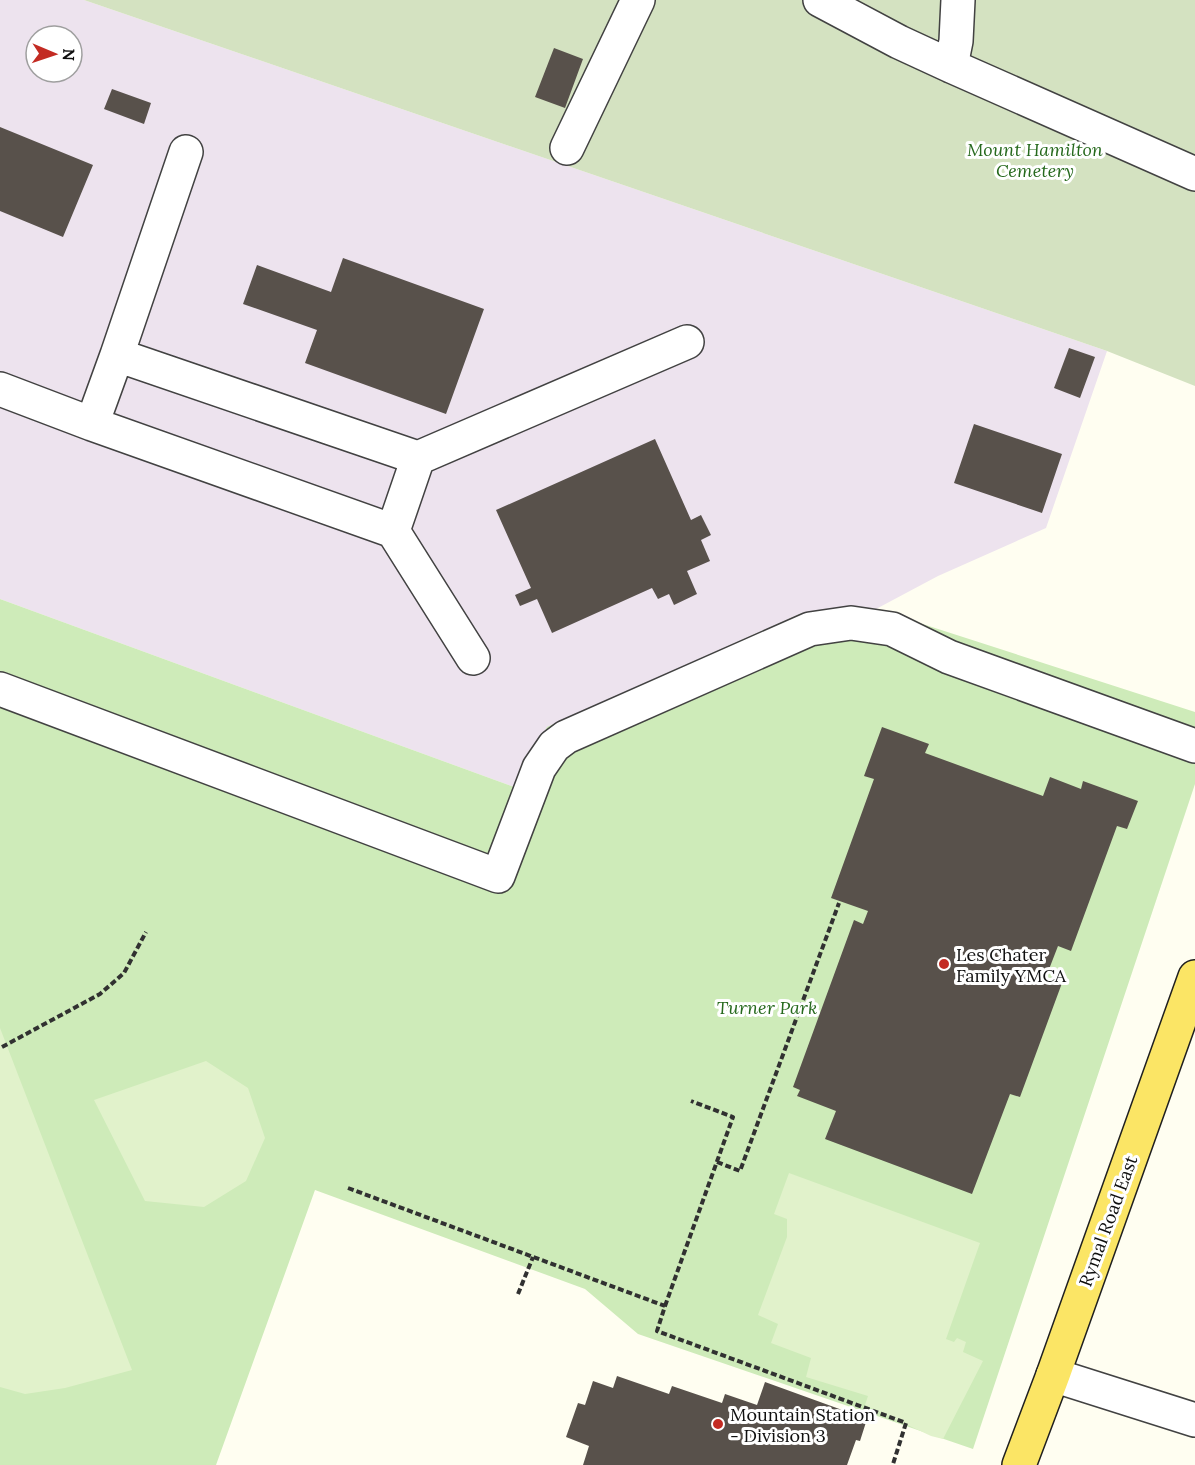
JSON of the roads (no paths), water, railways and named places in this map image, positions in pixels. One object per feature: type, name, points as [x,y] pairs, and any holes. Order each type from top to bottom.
[{"type":"main road","name":"Rymal Road East","points":[[1018,1465],[1053,1375],[1195,977]]},
{"type":"street","points":[[567,148],[638,0]]},
{"type":"street","points":[[820,0],[899,42],[1195,174]]},
{"type":"street","points":[[951,66],[956,41],[958,0]]},
{"type":"street","points":[[92,424],[186,152]]},
{"type":"street","points":[[117,355],[418,458],[687,342]]},
{"type":"street","points":[[0,389],[393,531],[473,658]]},
{"type":"street","points":[[393,531],[418,458]]},
{"type":"street","points":[[0,689],[498,876],[539,768],[554,746],[566,737],[810,629],[851,623],[892,629],[949,657],[1195,746]]},
{"type":"street","points":[[1053,1375],[1195,1420]]},
{"type":"place","name":"Les Chater Family YMCA","points":[[944,964]]},
{"type":"place","name":"Mountain Station - Division 3","points":[[718,1424]]},
{"type":"park label","name":"Mount Hamilton Cemetery","points":[[1035,159]]},
{"type":"park label","name":"Turner Park","points":[[767,1007]]}]
